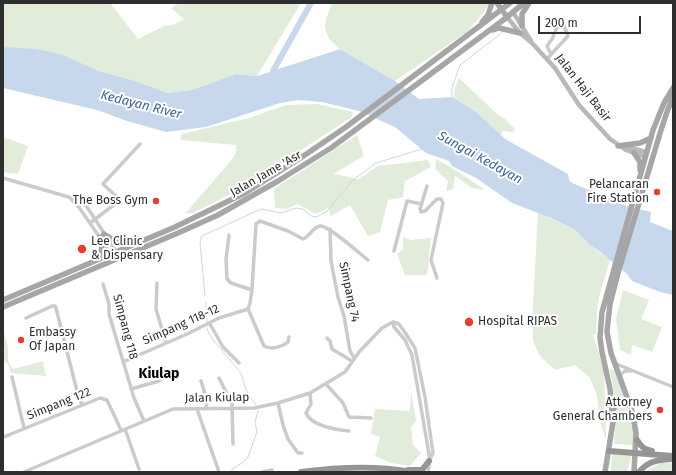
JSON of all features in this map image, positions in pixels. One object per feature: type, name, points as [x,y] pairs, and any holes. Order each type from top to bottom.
[{"type":"highway","points":[[637,440],[640,446],[652,451]]},
{"type":"highway","points":[[609,450],[673,457]]},
{"type":"highway","points":[[636,452],[673,452]]},
{"type":"highway","points":[[639,472],[651,462],[673,457]]},
{"type":"highway","points":[[301,472],[346,467],[420,471],[424,469],[430,460]]},
{"type":"highway","points":[[400,470],[412,472]]},
{"type":"main road","points":[[477,40],[472,33],[488,15],[492,3]]},
{"type":"main road","points":[[497,3],[507,17]]},
{"type":"main road","points":[[509,3],[513,12]]},
{"type":"main road","name":"Jalan Jame 'Asr","points":[[3,300],[143,241],[245,193],[346,127],[472,33],[509,3]]},
{"type":"main road","name":"Jalan Jame 'Asr","points":[[3,307],[198,224],[248,198],[306,164],[354,131],[477,40],[524,3]]},
{"type":"main road","points":[[522,26],[522,14],[529,3]]},
{"type":"main road","name":"Jalan Haji Basir","points":[[513,12],[532,42],[560,75],[572,95],[610,139],[618,146],[634,153],[653,157]]},
{"type":"main road","name":"Jalan Haji Basir","points":[[507,17],[520,33],[532,42]]},
{"type":"main road","points":[[488,31],[499,28],[520,33]]},
{"type":"main road","points":[[634,472],[637,440],[630,406],[611,353],[608,336],[608,322],[616,272],[640,174],[658,115],[673,88]]},
{"type":"main road","points":[[606,472],[613,428],[613,410],[602,352],[601,323],[604,303],[639,206],[653,157],[673,98]]},
{"type":"main road","points":[[618,146],[640,143],[651,138]]},
{"type":"main road","name":"Jalan Haji Basir","points":[[618,146],[627,147],[646,155]]},
{"type":"main road","points":[[634,153],[640,162],[640,174]]},
{"type":"main road","points":[[92,262],[101,252],[102,235],[116,242],[127,243],[143,241]]},
{"type":"main road","points":[[3,296],[57,277]]},
{"type":"main road","points":[[607,377],[608,368],[614,363]]},
{"type":"main road","points":[[613,410],[617,403],[620,402],[630,406]]},
{"type":"street","points":[[547,59],[568,36],[563,23],[558,25],[547,46],[551,54]]},
{"type":"street","points":[[90,223],[119,201],[119,199],[103,184],[140,144]]},
{"type":"street","points":[[3,178],[70,198],[75,198],[82,203],[95,220],[102,235],[117,259]]},
{"type":"street","points":[[427,186],[420,209],[422,212],[437,199],[439,198],[442,200],[431,260],[437,278]]},
{"type":"street","points":[[70,198],[78,206],[90,223],[102,235]]},
{"type":"street","points":[[394,251],[407,201],[422,204]]},
{"type":"street","points":[[289,336],[289,339],[285,344],[267,348],[262,341],[248,308],[252,290],[256,224],[258,222],[260,221],[288,231],[303,239],[319,226],[324,226],[330,229],[368,260]]},
{"type":"street","name":"Simpang 74","points":[[330,229],[331,261],[353,360]]},
{"type":"street","points":[[229,235],[226,259],[227,279],[252,290]]},
{"type":"street","points":[[157,283],[156,309],[166,343]]},
{"type":"street","name":"Simpang 118","points":[[103,284],[109,304],[108,314],[131,389],[144,421]]},
{"type":"street","points":[[26,318],[55,306],[80,399],[83,405]]},
{"type":"street","name":"Simpang 118-12","points":[[123,362],[210,324],[219,318],[248,308]]},
{"type":"street","name":"Jalan Kiulap","points":[[24,472],[173,409],[254,408],[310,393],[345,372],[353,360],[382,328],[393,322],[394,327],[405,340],[412,356],[430,460]]},
{"type":"street","points":[[210,324],[223,347],[235,361],[239,363]]},
{"type":"street","points":[[327,338],[330,341],[332,349],[353,360]]},
{"type":"street","points":[[614,363],[673,387]]},
{"type":"street","points":[[619,376],[625,371],[631,370]]},
{"type":"street","points":[[131,389],[159,381],[170,372]]},
{"type":"street","points":[[12,377],[24,428]]},
{"type":"street","points":[[220,378],[233,409],[233,444]]},
{"type":"street","points":[[201,381],[207,400],[206,409]]},
{"type":"street","points":[[326,384],[343,403],[349,417],[371,418]]},
{"type":"street","points":[[310,393],[311,404],[306,413],[310,418],[333,430],[349,431]]},
{"type":"street","name":"Simpang 122","points":[[3,437],[100,398],[106,400],[123,430],[139,469]]},
{"type":"street","points":[[278,402],[288,439],[298,453],[302,453]]},
{"type":"street","points":[[197,409],[219,472]]},
{"type":"street","points":[[428,472],[430,460]]},
{"type":"street","points":[[262,472],[272,470]]},
{"type":"green space","points":[[3,3],[110,3],[138,39],[164,26],[173,25],[184,19],[171,8],[178,3],[301,3],[257,76],[236,74],[192,90],[168,93],[135,81],[99,71],[63,55],[3,47]]},
{"type":"green space","points":[[332,3],[489,4],[468,31],[395,81],[340,49],[330,40],[325,26]]},
{"type":"green space","points":[[561,54],[572,66],[566,72],[555,60]]},
{"type":"green space","points":[[459,78],[515,129],[513,132],[502,131],[501,137],[483,122],[475,111],[454,98],[455,88]]},
{"type":"green space","points":[[317,104],[353,112],[352,117],[242,188],[193,213],[185,214],[233,158],[236,152],[236,145],[180,140],[182,134],[249,118],[286,105]]},
{"type":"green space","points":[[357,135],[364,156],[333,174],[359,179],[378,166],[428,160],[431,167],[405,181],[403,197],[388,200],[380,232],[368,236],[350,205],[331,216],[328,208],[316,214],[297,204],[287,209],[275,208],[274,189]]},
{"type":"green space","points":[[3,137],[28,146],[18,174],[3,172]]},
{"type":"green space","points":[[436,159],[485,190],[472,188],[455,176],[453,189],[446,191],[448,181],[435,169]]},
{"type":"green space","points":[[538,212],[575,230],[591,246],[610,260],[599,297],[596,335],[593,334],[604,370],[606,439],[601,425],[597,396],[590,378],[575,365],[555,370],[540,356],[533,341],[533,305]]},
{"type":"green space","points":[[403,237],[411,240],[431,238],[427,275],[405,275],[397,254],[403,249]]},
{"type":"green space","points":[[623,290],[649,300],[641,319],[662,327],[652,352],[632,345],[631,355],[620,350],[616,319]]},
{"type":"green space","points":[[3,329],[8,347],[8,361],[13,369],[43,361],[46,376],[11,373],[8,364],[3,360]]},
{"type":"green space","points":[[609,368],[616,371],[634,434],[634,445],[614,444],[615,406]]},
{"type":"green space","points":[[411,391],[416,421],[411,427],[413,445],[421,453],[410,466],[391,463],[375,456],[380,437],[371,434],[375,409],[410,411]]},
{"type":"green space","points":[[612,454],[632,454],[627,472],[611,472]]},
{"type":"green space","points":[[661,463],[673,463],[673,472],[646,472],[650,468]]},
{"type":"water","points":[[3,47],[37,49],[63,55],[99,71],[135,81],[168,93],[192,90],[236,74],[257,76],[340,49],[395,81],[419,99],[452,97],[475,111],[505,139],[568,174],[569,180],[572,183],[627,206],[651,212],[650,222],[673,231],[673,295],[660,292],[632,281],[627,274],[591,246],[575,230],[551,218],[512,203],[476,178],[452,166],[449,161],[426,153],[395,127],[359,111],[322,102],[298,100],[280,103],[206,127],[166,132],[127,121],[97,110],[3,88]]},
{"type":"waterway","points":[[274,78],[273,71],[311,3]]},
{"type":"waterway","points":[[452,97],[452,88],[460,65],[503,32]]},
{"type":"waterway","points":[[205,296],[200,242],[202,236],[261,209],[281,213],[296,208],[303,209],[311,216],[317,217],[327,211],[353,180],[376,163],[422,149]]},
{"type":"waterway","points":[[206,302],[207,323]]},
{"type":"waterway","points":[[207,328],[214,341],[241,373],[246,390],[256,405]]},
{"type":"waterway","points":[[232,472],[232,469],[248,457],[257,432],[255,422],[258,411]]},
{"type":"place","name":"Pelancaran Fire Station","points":[[657,192]]},
{"type":"place","name":"The Boss Gym","points":[[156,201]]},
{"type":"place","name":"Lee Clinic & Dispensary","points":[[82,249]]},
{"type":"place","name":"Hospital RIPAS","points":[[469,322]]},
{"type":"place","name":"Embassy Of Japan","points":[[21,340]]},
{"type":"place","name":"Attorney General Chambers","points":[[660,410]]},
{"type":"district","name":"Kiulap","points":[[159,374]]},
{"type":"water label","name":"Kedayan River","points":[[141,105]]},
{"type":"water label","name":"Sungai Kedayan","points":[[480,158]]}]
